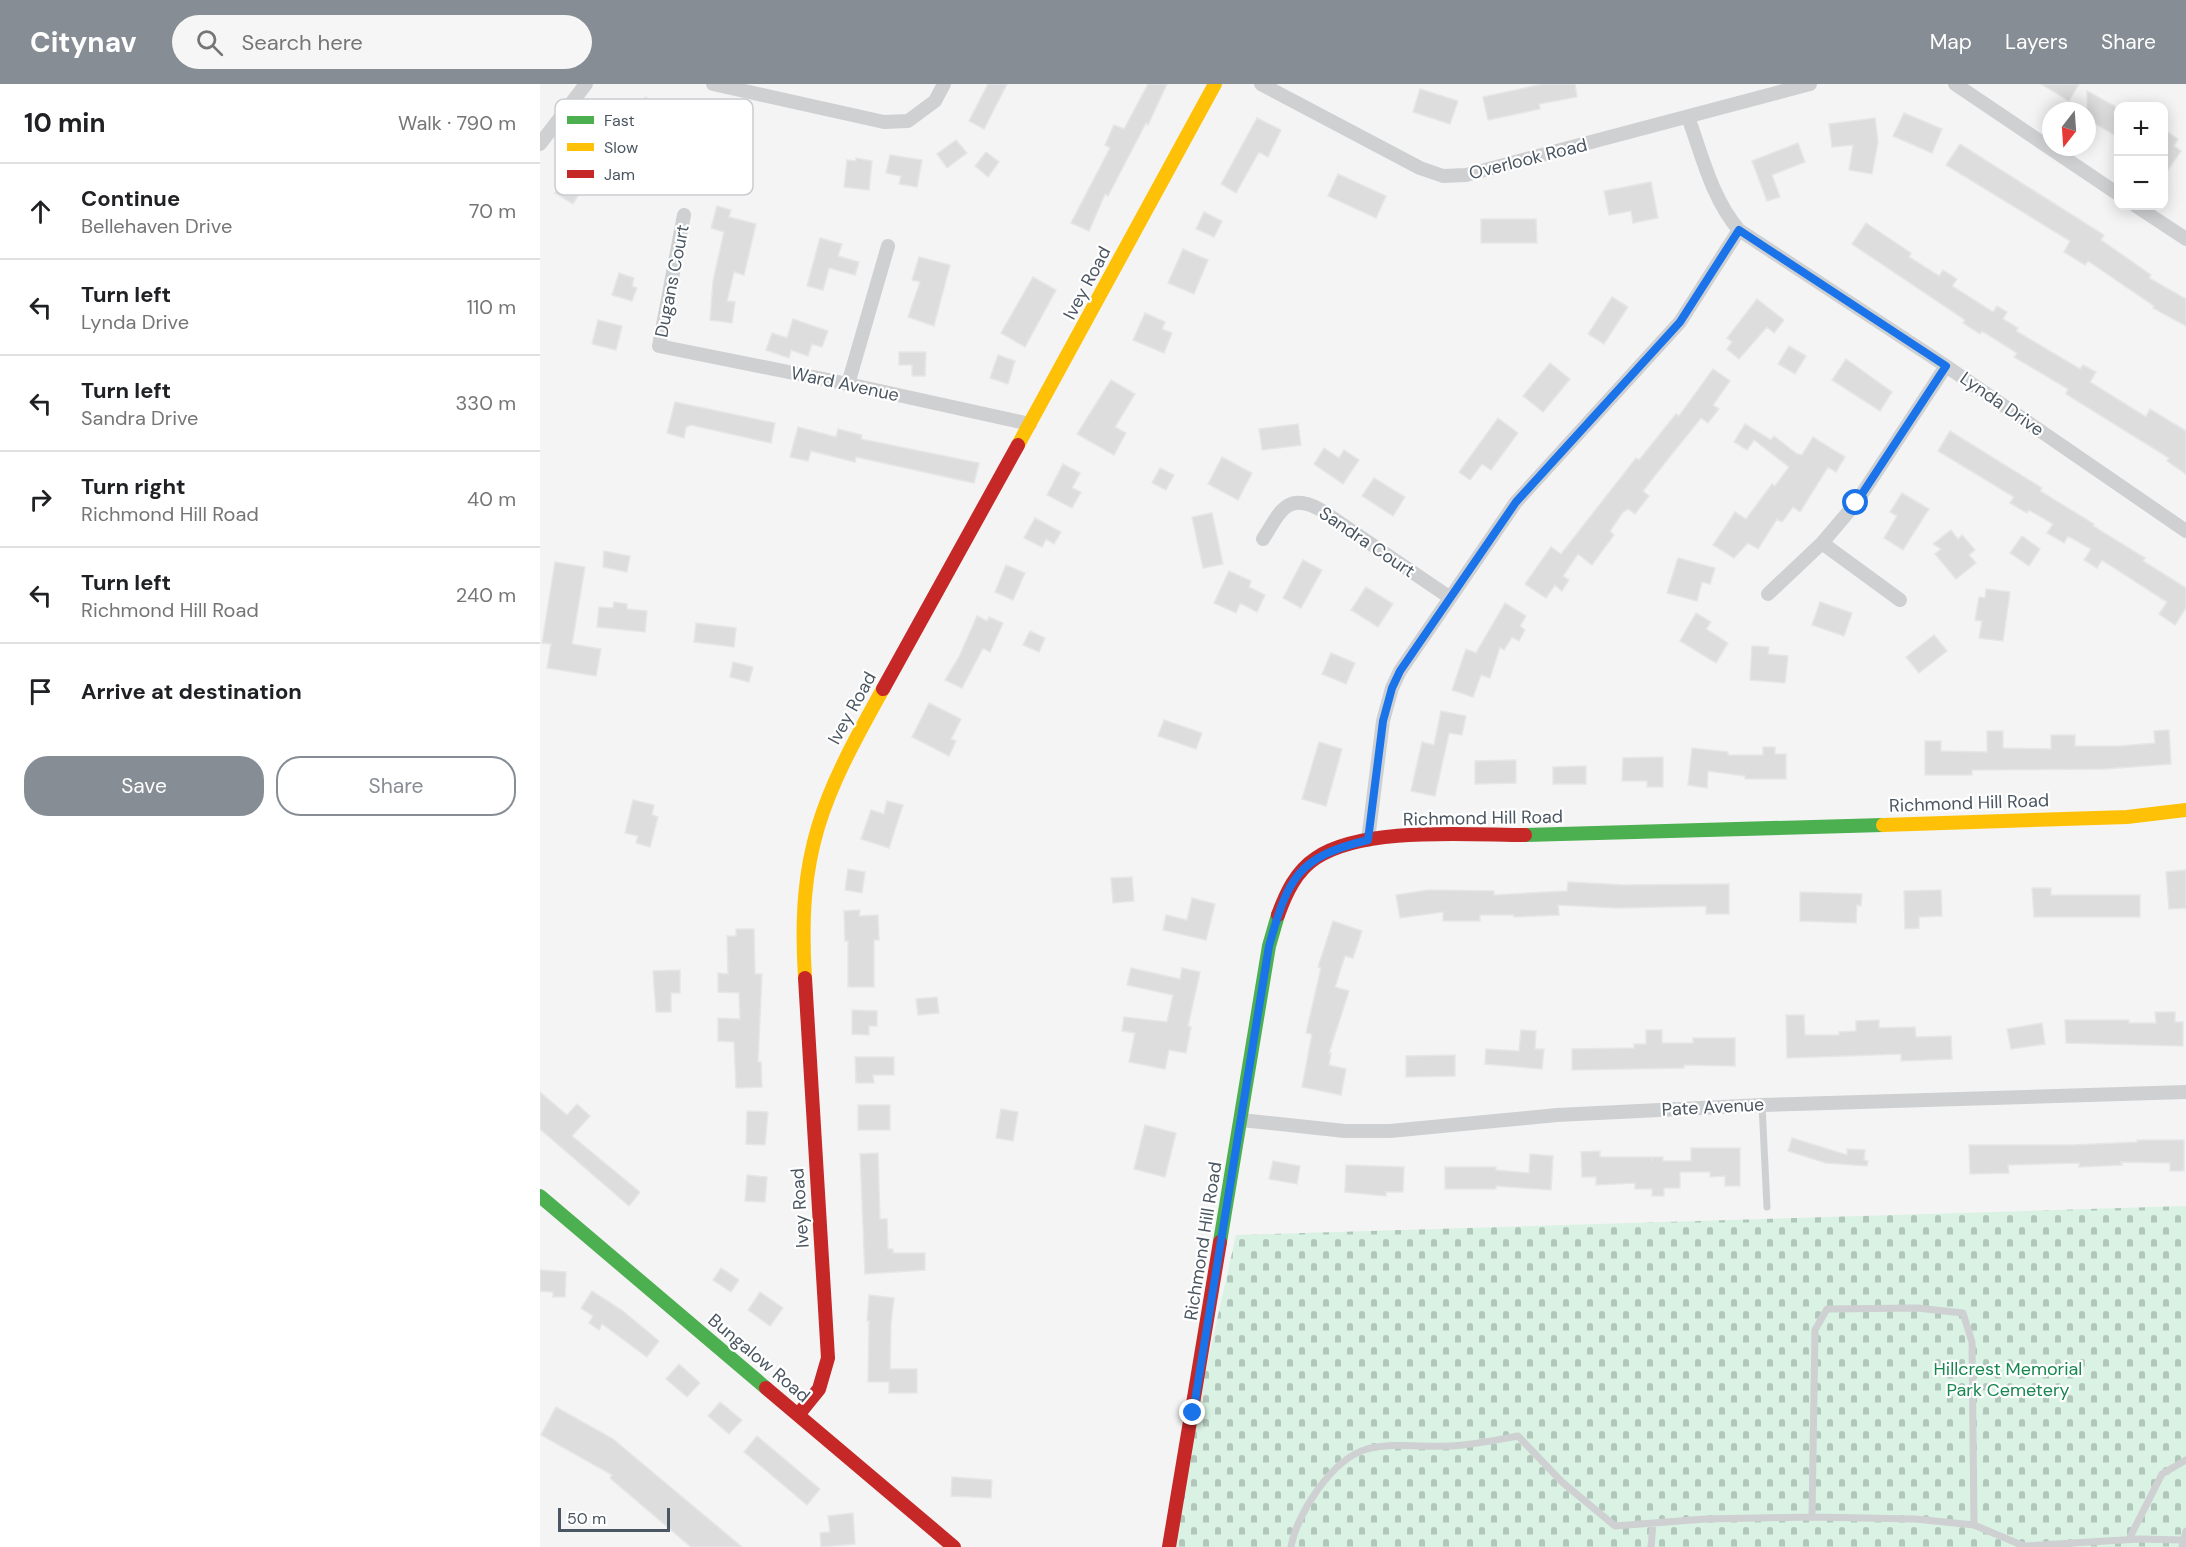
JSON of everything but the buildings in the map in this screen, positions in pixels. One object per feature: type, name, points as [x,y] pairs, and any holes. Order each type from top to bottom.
[{"type":"street","points":[[574,99],[586,84]]},
{"type":"street","points":[[713,84],[884,122],[908,121],[935,101],[944,84]]},
{"type":"street","name":"Ivey Road","points":[[798,1415],[819,1393],[824,1383],[828,1358],[802,946],[802,898],[809,842],[822,805],[849,750],[1215,84]]},
{"type":"street","name":"Overlook Road","points":[[1261,84],[1420,168],[1443,176],[1466,175],[1810,84]]},
{"type":"street","points":[[1955,84],[2114,191]]},
{"type":"street","name":"Lynda Drive","points":[[1688,117],[1717,195],[1725,212],[1739,230],[1946,366],[2186,531]]},
{"type":"street","points":[[540,144],[555,124]]},
{"type":"street","points":[[2142,210],[2186,239]]},
{"type":"street","name":"Dugans Court","points":[[659,346],[684,215]]},
{"type":"street","points":[[1368,840],[1383,721],[1392,688],[1449,597],[1516,502],[1680,322],[1739,230]]},
{"type":"street","points":[[848,384],[888,246]]},
{"type":"street","name":"Ward Avenue","points":[[659,346],[1030,424]]},
{"type":"street","points":[[1768,594],[1822,543],[1856,503],[1946,366]]},
{"type":"street","name":"Sandra Court","points":[[1263,539],[1284,508],[1296,502],[1304,502],[1321,510],[1449,597]]},
{"type":"street","points":[[1822,543],[1900,600]]},
{"type":"street","name":"Richmond Hill Road","points":[[1169,1547],[1269,946],[1290,885],[1314,858],[1344,845],[1368,840],[2127,817],[2186,810]]},
{"type":"street","name":"Pate Avenue","points":[[1241,1120],[1345,1131],[1390,1131],[1557,1116],[1762,1105],[2186,1092]]},
{"type":"street","name":"Bungalow Road","points":[[541,1200],[798,1415],[950,1546]]},
{"type":"lane","points":[[1762,1105],[1767,1207]]},
{"type":"lane","points":[[1812,1517],[1815,1330],[1827,1309],[1917,1308],[1963,1313],[1972,1342],[1974,1526]]},
{"type":"lane","points":[[1291,1547],[1294,1529],[1316,1492],[1341,1466],[1366,1450],[1409,1444],[1450,1446],[1518,1436],[1562,1482],[1615,1527],[1706,1519],[1812,1517],[1915,1519],[1974,1526],[2024,1546],[2129,1539],[2182,1544],[2186,1531]]},
{"type":"lane","points":[[2129,1539],[2162,1474],[2186,1460]]},
{"type":"lane","points":[[1651,1547],[1653,1524]]},
{"type":"green space","name":"Hillcrest Memorial Park Cemetery","points":[[2186,1206],[2186,1547],[1166,1547],[1236,1235]]},
{"type":"traffic: fast","points":[[1525,835],[1883,825]]},
{"type":"traffic: fast","points":[[1220,1242],[1269,946],[1278,915]]},
{"type":"traffic: fast","points":[[540,1196],[766,1388]]},
{"type":"traffic: slow","points":[[1018,445],[1215,84]]},
{"type":"traffic: slow","points":[[805,978],[805,895],[810,859],[818,827],[844,762],[883,689]]},
{"type":"traffic: slow","points":[[1883,825],[2127,817],[2186,810]]},
{"type":"traffic: jam","points":[[883,689],[1018,445]]},
{"type":"traffic: jam","points":[[1278,915],[1288,891],[1303,869],[1316,858],[1336,848],[1361,841],[1417,834],[1525,835]]},
{"type":"traffic: jam","points":[[798,1415],[819,1389],[828,1358],[805,978]]},
{"type":"traffic: jam","points":[[1169,1547],[1220,1242]]},
{"type":"traffic: jam","points":[[766,1388],[954,1547]]},
{"type":"route","points":[[1193,1413],[1269,946],[1290,885],[1298,873],[1314,858],[1344,845],[1368,840],[1383,721],[1392,688],[1400,671],[1516,502],[1680,322],[1739,230],[1946,366],[1856,503]]}]
